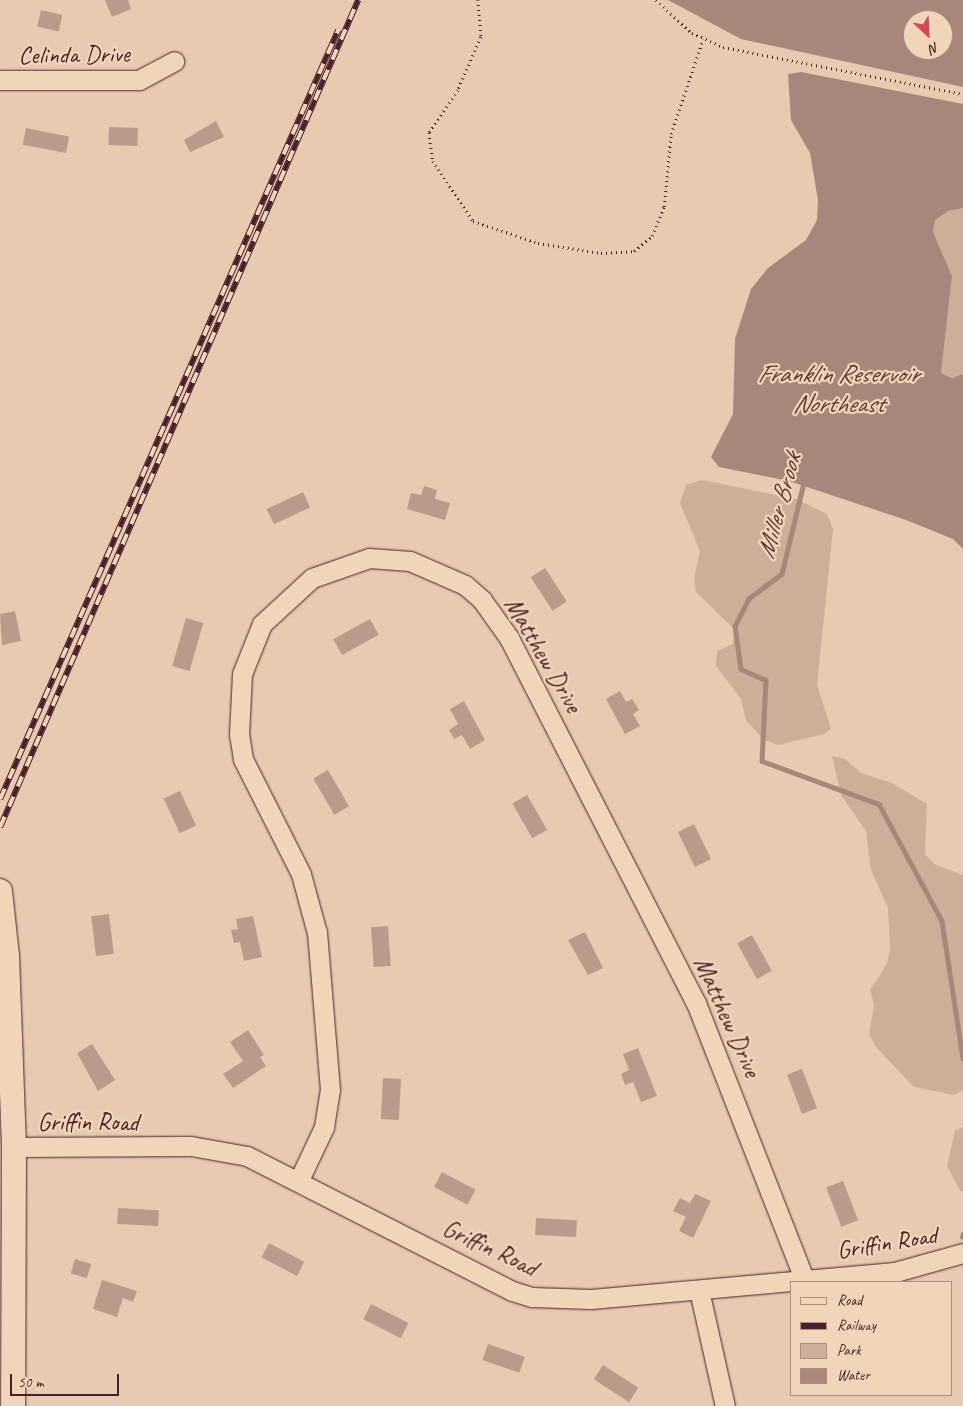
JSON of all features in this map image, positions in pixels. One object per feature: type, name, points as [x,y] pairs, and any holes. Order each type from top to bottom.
[{"type":"main road","points":[[0,891],[7,956],[14,1147],[6,1248],[13,1406]]},
{"type":"street","name":"Celinda Drive","points":[[0,80],[139,80],[174,61]]},
{"type":"street","name":"Matthew Drive","points":[[299,1180],[324,1128],[330,1090],[318,942],[301,874],[243,759],[239,727],[242,674],[262,624],[312,578],[369,558],[410,561],[465,585],[482,600],[509,638],[696,1003],[804,1279]]},
{"type":"street","name":"Griffin Road","points":[[14,1147],[209,1147],[247,1156],[299,1180],[512,1291],[532,1297],[591,1299],[908,1271],[963,1253]]},
{"type":"street","points":[[699,1290],[725,1406]]},
{"type":"path","points":[[478,0],[481,37],[458,90],[433,121],[428,133],[433,161],[473,221],[538,244],[601,253],[634,251],[652,236],[664,207],[671,134],[703,39]]},
{"type":"path","points":[[656,0],[703,39],[779,60],[963,94]]},
{"type":"green space","points":[[963,208],[963,374],[952,378],[941,373],[952,276],[933,232],[934,220],[948,211]]},
{"type":"green space","points":[[702,480],[796,499],[827,514],[833,529],[817,685],[831,729],[824,734],[778,745],[764,740],[746,720],[741,699],[716,666],[717,651],[733,644],[734,629],[696,592],[694,579],[700,551],[680,503],[686,485]]},
{"type":"green space","points":[[832,756],[845,759],[861,773],[892,783],[927,804],[925,854],[934,864],[963,875],[963,1090],[954,1095],[914,1087],[876,1047],[869,1034],[874,1005],[870,990],[887,964],[890,949],[888,908],[871,870],[866,831],[841,795]]},
{"type":"green space","points":[[963,1127],[963,1191],[960,1191],[947,1166],[955,1131]]},
{"type":"water","points":[[668,0],[963,0],[963,87],[741,39]]},
{"type":"water","name":"Franklin Reservoir Northeast","points":[[801,72],[963,104],[963,208],[948,211],[935,220],[933,232],[952,276],[941,373],[952,378],[963,374],[963,549],[953,539],[906,520],[789,481],[719,467],[711,457],[733,414],[735,339],[751,289],[768,268],[806,240],[817,220],[818,200],[810,153],[791,120],[788,74]]},
{"type":"building","points":[[105,0],[128,0],[131,9],[112,17]]},
{"type":"building","points":[[41,10],[62,15],[59,32],[37,27]]},
{"type":"building","points":[[216,121],[224,137],[190,152],[184,140]]},
{"type":"building","points":[[109,127],[138,128],[137,146],[108,145]]},
{"type":"building","points":[[26,128],[69,136],[66,153],[23,145]]},
{"type":"building","points":[[424,486],[437,490],[435,499],[450,503],[445,520],[407,509],[411,493],[421,495]]},
{"type":"building","points":[[303,492],[310,507],[274,524],[267,509]]},
{"type":"building","points":[[545,568],[567,602],[553,611],[531,577]]},
{"type":"building","points":[[15,611],[21,641],[2,645],[0,614]]},
{"type":"building","points":[[186,618],[203,623],[190,671],[172,666]]},
{"type":"building","points":[[370,619],[379,635],[342,655],[333,639]]},
{"type":"building","points":[[620,691],[626,702],[632,699],[639,710],[633,714],[640,726],[625,734],[606,699]]},
{"type":"building","points":[[464,701],[485,740],[470,749],[462,735],[454,739],[449,730],[458,724],[450,709]]},
{"type":"building","points":[[328,770],[349,806],[334,815],[313,778]]},
{"type":"building","points":[[180,791],[196,825],[180,833],[164,799]]},
{"type":"building","points":[[527,795],[547,830],[532,838],[512,804]]},
{"type":"building","points":[[694,824],[711,859],[695,867],[678,832]]},
{"type":"building","points":[[109,914],[114,954],[96,956],[91,916]]},
{"type":"building","points":[[253,916],[262,957],[244,961],[240,942],[234,943],[231,930],[238,929],[236,919]]},
{"type":"building","points":[[388,926],[391,966],[374,967],[371,927]]},
{"type":"building","points":[[585,932],[603,968],[588,975],[568,940]]},
{"type":"building","points":[[752,935],[772,971],[757,979],[737,943]]},
{"type":"building","points":[[248,1030],[264,1055],[260,1057],[266,1066],[233,1088],[223,1074],[243,1061],[230,1042]]},
{"type":"building","points":[[92,1044],[115,1080],[98,1091],[77,1053]]},
{"type":"building","points":[[638,1048],[657,1096],[641,1102],[633,1082],[625,1085],[621,1074],[629,1070],[623,1054]]},
{"type":"building","points":[[802,1069],[817,1108],[802,1114],[787,1075]]},
{"type":"building","points":[[383,1078],[401,1079],[399,1120],[381,1119]]},
{"type":"building","points":[[442,1172],[476,1190],[468,1205],[434,1187]]},
{"type":"building","points":[[843,1181],[858,1220],[841,1227],[826,1187]]},
{"type":"building","points":[[695,1194],[711,1201],[693,1238],[679,1231],[686,1217],[673,1211],[680,1198],[690,1203]]},
{"type":"building","points":[[118,1208],[159,1210],[158,1226],[117,1224]]},
{"type":"building","points":[[536,1218],[577,1220],[576,1237],[535,1235]]},
{"type":"building","points":[[269,1243],[304,1262],[297,1276],[261,1257]]},
{"type":"building","points":[[75,1259],[91,1264],[87,1278],[71,1273]]},
{"type":"building","points":[[102,1280],[137,1291],[133,1302],[123,1298],[117,1317],[93,1309]]},
{"type":"building","points":[[371,1304],[408,1323],[401,1338],[363,1319]]},
{"type":"building","points":[[488,1344],[525,1357],[519,1373],[482,1360]]},
{"type":"building","points":[[603,1365],[638,1388],[629,1402],[594,1379]]},
{"type":"waterway","name":"Miller Brook","points":[[804,483],[782,574],[749,599],[735,626],[741,669],[766,680],[762,761],[879,804],[942,921],[963,1058]]},
{"type":"railway","points":[[0,827],[358,0]]},
{"type":"railway","points":[[0,799],[338,30]]}]
